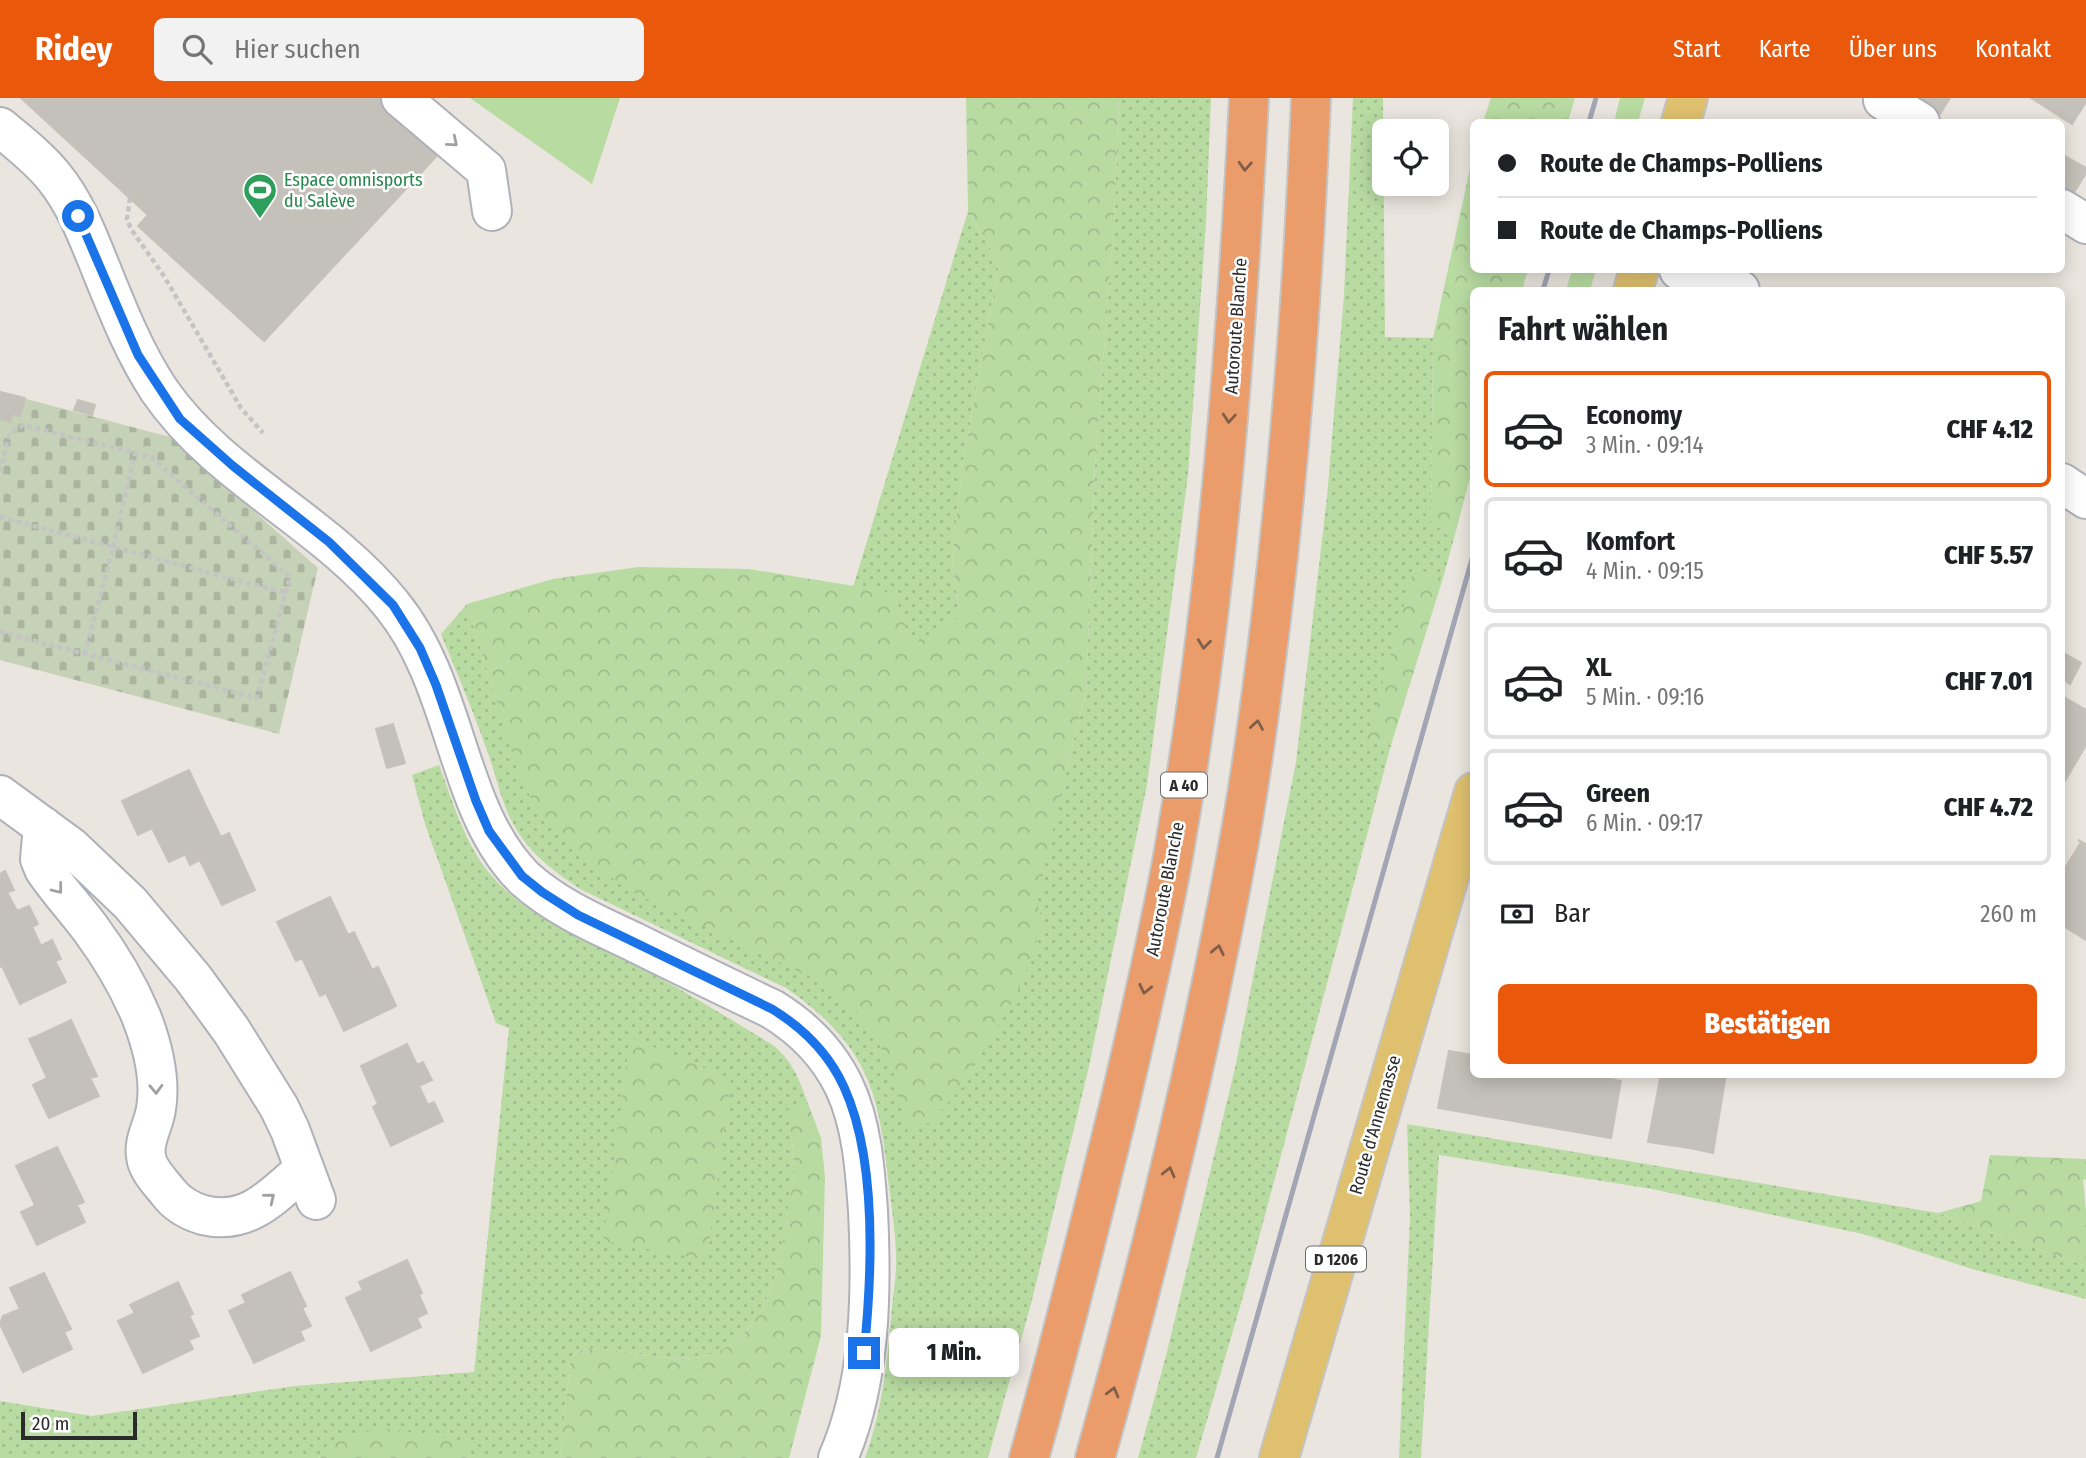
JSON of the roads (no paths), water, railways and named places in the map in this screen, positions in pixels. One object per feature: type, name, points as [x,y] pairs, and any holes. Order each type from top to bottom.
[{"type":"highway","name":"Autoroute Blanche","points":[[1029,1458],[1093,1213],[1138,1025],[1173,858],[1199,688],[1226,464],[1249,98]]},
{"type":"highway","points":[[1095,1458],[1195,1063],[1236,862],[1263,682],[1288,467],[1304,259],[1311,98]]},
{"type":"main road","points":[[1682,119],[1688,98]]},
{"type":"main road","name":"Route d'Annemasse","points":[[1279,1458],[1470,806]]},
{"type":"street","points":[[401,98],[486,170],[492,211]]},
{"type":"street","points":[[1884,98],[1883,100],[1915,119]]},
{"type":"street","points":[[0,127],[36,157],[54,177],[72,204],[138,355],[180,419],[233,466],[329,542],[393,605],[420,648],[489,831],[522,876],[578,915],[772,1009],[810,1037],[835,1071],[854,1113],[860,1139],[867,1191],[871,1279],[861,1374],[838,1458]]},
{"type":"street","points":[[2065,211],[2086,224]]},
{"type":"street","points":[[1688,273],[1731,287]]},
{"type":"street","points":[[2065,485],[2086,499]]},
{"type":"street","points":[[0,794],[43,825],[71,847],[130,904],[194,978],[231,1030],[279,1107],[310,1184],[229,1218],[196,1213],[171,1196],[165,1188],[149,1166],[146,1157],[146,1147],[157,1107],[155,1066],[140,1013],[108,955],[44,869],[40,859],[43,825]]},
{"type":"railway","points":[[1590,119],[1596,98]]},
{"type":"railway","points":[[1544,287],[1548,273]]},
{"type":"railway","points":[[1217,1458],[1470,566]]},
{"type":"place","name":"Espace omnisports du Salève","points":[[260,220]]}]
